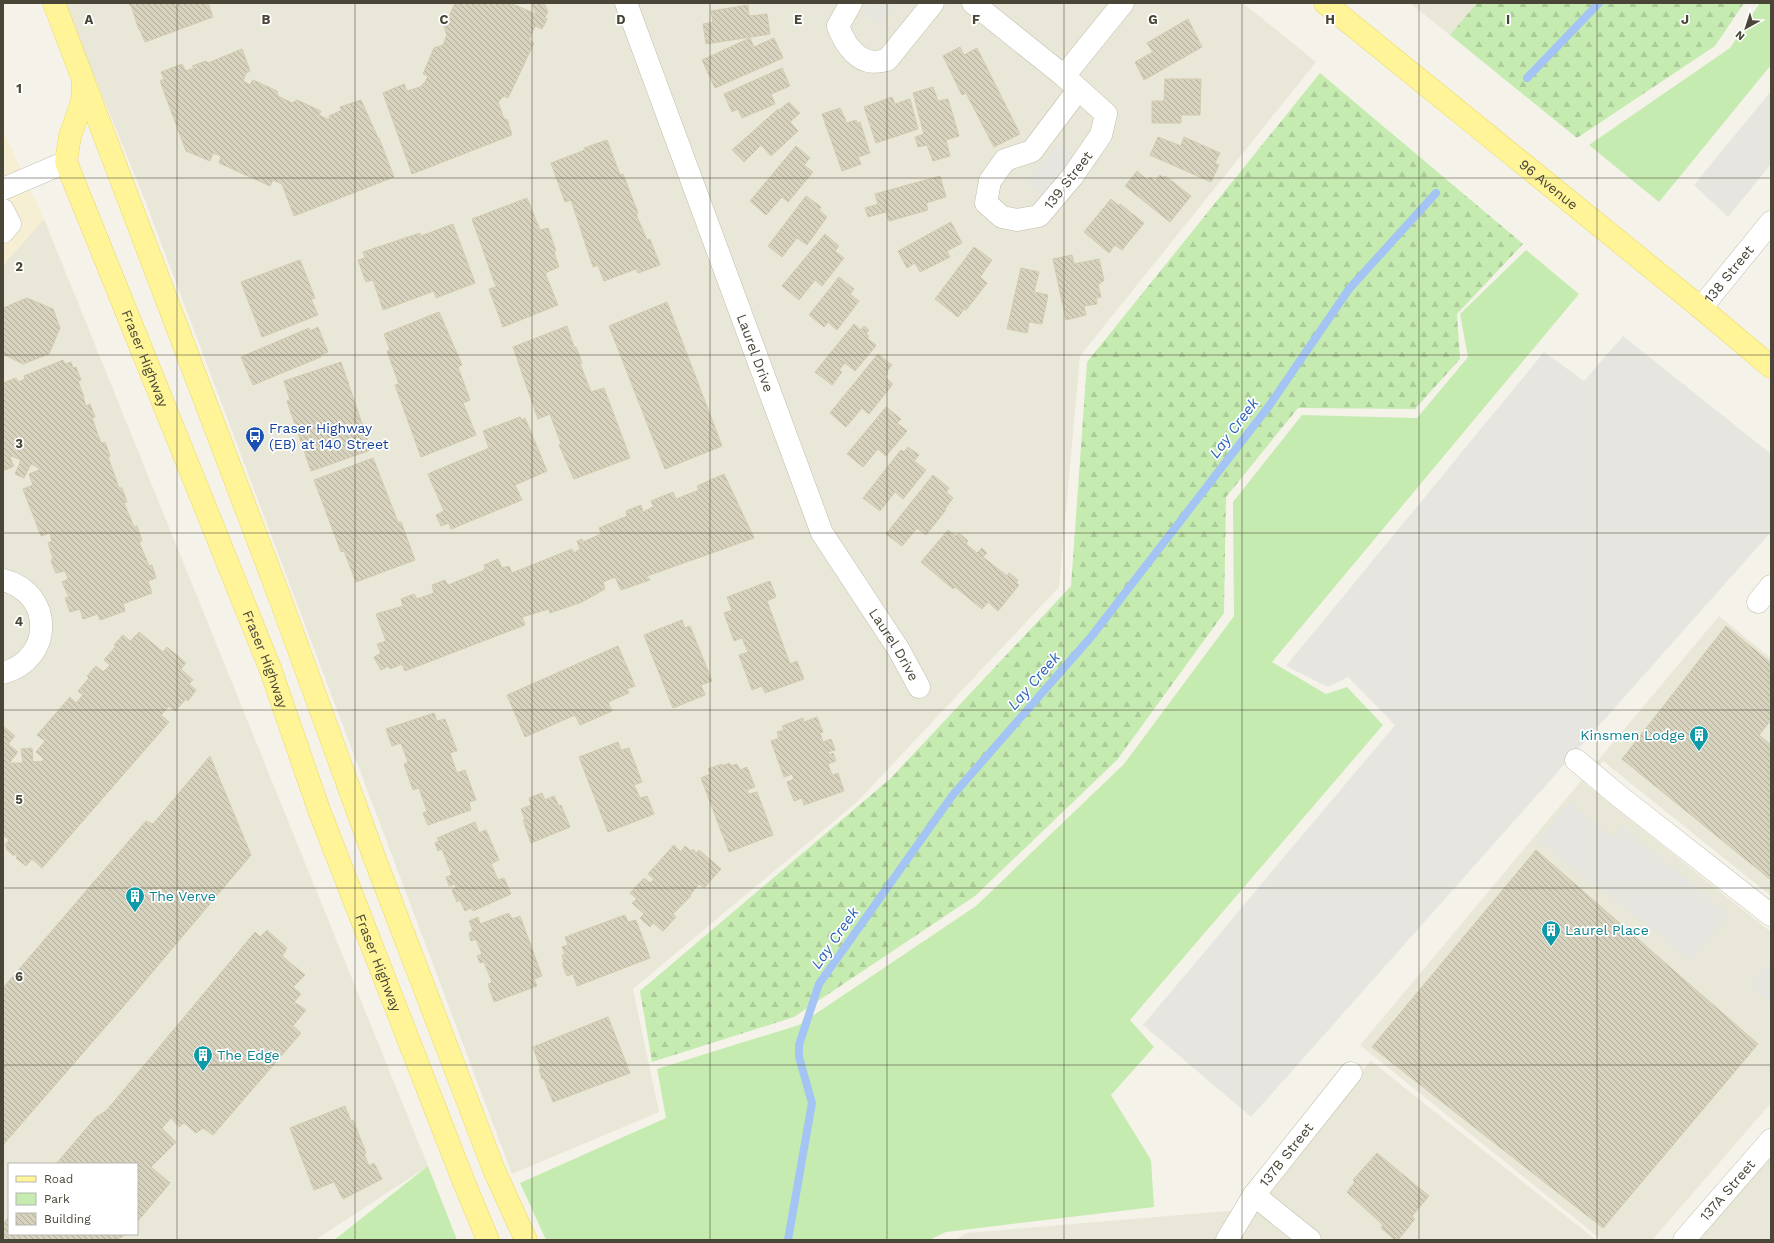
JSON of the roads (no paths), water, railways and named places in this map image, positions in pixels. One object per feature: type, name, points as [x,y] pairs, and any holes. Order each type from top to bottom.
[{"type":"main road","points":[[54,3],[281,601],[376,862],[499,1182],[526,1240]]},
{"type":"main road","name":"96 Avenue","points":[[1325,3],[1701,308],[1771,368]]},
{"type":"main road","points":[[66,162],[70,136],[82,102],[83,77]]},
{"type":"main road","name":"Fraser Highway","points":[[66,162],[270,668],[319,810],[463,1180],[488,1240]]},
{"type":"street","name":"Laurel Drive","points":[[626,3],[822,533],[899,650],[919,687]]},
{"type":"street","points":[[851,3],[838,26],[840,34],[848,47],[858,55],[868,61],[878,62],[887,60],[933,3]]},
{"type":"street","name":"139 Street","points":[[973,3],[1071,83],[1106,114],[1101,135],[1072,176],[1039,216],[1017,220],[1002,217],[986,203],[990,181],[1005,160],[1032,151],[1071,83],[1123,3]]},
{"type":"street","points":[[3,189],[66,162]]},
{"type":"street","points":[[3,210],[10,224],[3,232]]},
{"type":"street","name":"138 Street","points":[[1701,308],[1771,222]]},
{"type":"street","points":[[3,580],[13,582],[27,591],[36,604],[42,618],[41,634],[36,649],[27,661],[14,670],[3,673]]},
{"type":"street","points":[[1576,760],[1625,801],[1771,915]]},
{"type":"street","name":"137B Street","points":[[1228,1240],[1254,1195],[1351,1073]]},
{"type":"street","name":"137A Street","points":[[1684,1240],[1771,1140]]},
{"type":"street","points":[[1254,1195],[1310,1240]]},
{"type":"waterway","name":"Lay Creek","points":[[1527,78],[1599,3]]},
{"type":"waterway","name":"Lay Creek","points":[[788,1240],[812,1103],[799,1057],[799,1045],[819,984],[952,796],[1091,637],[1269,406],[1349,289],[1436,193]]},
{"type":"place","name":"Fraser Highway (EB) at 140 Street","points":[[255,453]]},
{"type":"place","name":"Kinsmen Lodge","points":[[1699,752]]},
{"type":"place","name":"The Verve","points":[[135,913]]},
{"type":"place","name":"Laurel Place","points":[[1551,947]]},
{"type":"place","name":"The Edge","points":[[203,1072]]}]
